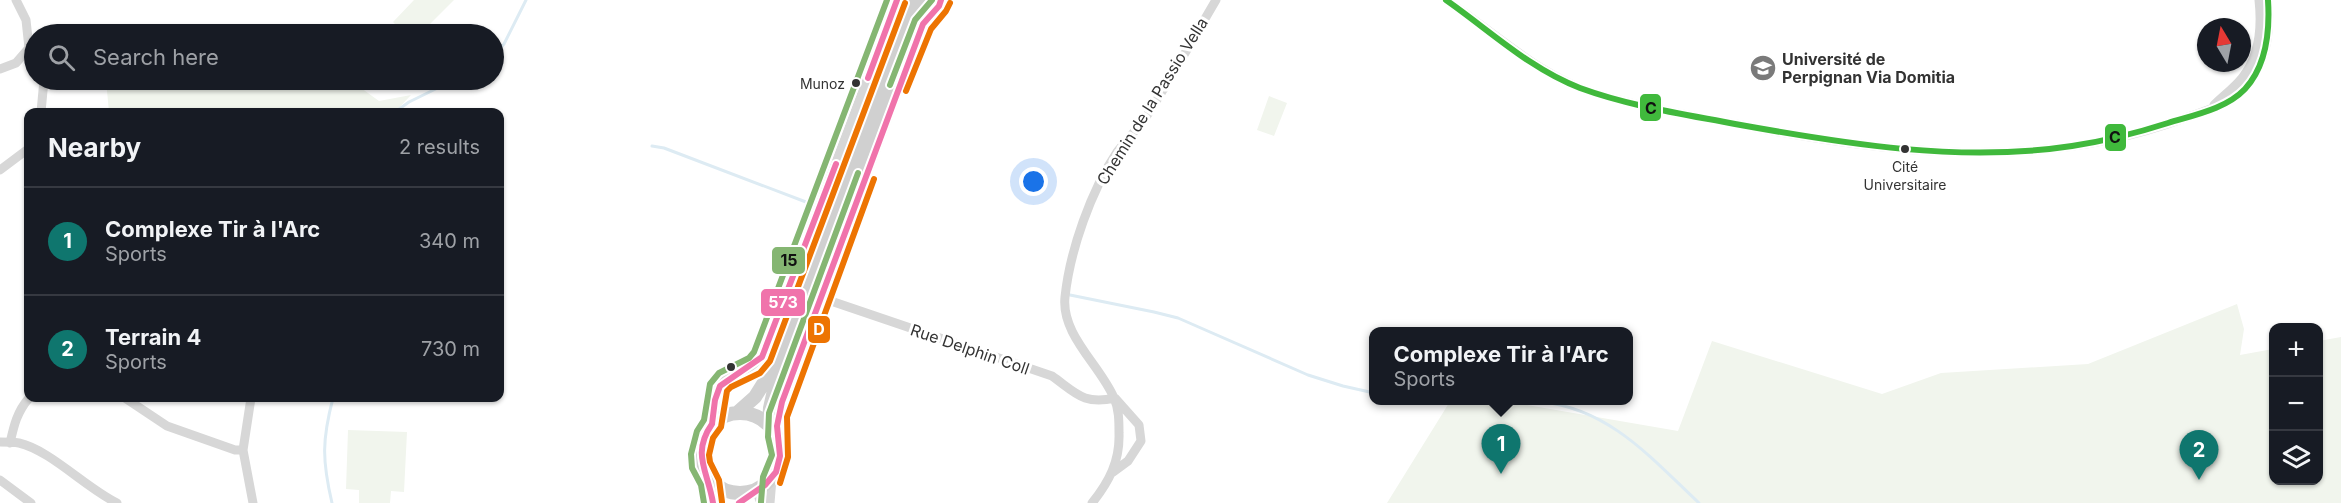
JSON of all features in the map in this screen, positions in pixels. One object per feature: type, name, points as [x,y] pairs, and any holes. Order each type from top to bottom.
[{"type":"main road","points":[[737,413],[754,397],[765,381],[909,0]]},
{"type":"main road","points":[[769,424],[775,386],[920,0]]},
{"type":"main road","points":[[713,503],[710,482],[701,465],[700,454],[705,434],[712,424],[723,417],[737,413],[751,414],[769,424],[777,437],[781,455],[779,466],[772,479],[756,495],[739,503]]},
{"type":"main road","points":[[710,482],[728,492],[756,495]]},
{"type":"street","points":[[16,0],[27,24]]},
{"type":"street","points":[[712,424],[719,387],[724,381],[755,366],[767,346],[897,0]]},
{"type":"street","name":"Chemin de la Passio Vella","points":[[1092,503],[1113,472],[1120,440],[1119,415],[1114,398],[1072,330],[1065,303],[1070,268],[1089,203],[1108,168],[1118,151],[1145,118],[1216,0]]},
{"type":"street","points":[[1446,0],[1562,79],[1597,94],[1662,110],[1819,140],[1933,152],[2015,153],[2065,149],[2100,143],[2218,108],[2240,93],[2253,78],[2263,58],[2269,34],[2268,0]]},
{"type":"street","points":[[2211,109],[2242,78],[2248,68],[2260,36],[2259,0]]},
{"type":"street","points":[[777,437],[778,416],[782,402],[923,24],[940,3]]},
{"type":"street","points":[[0,69],[16,63],[24,56]]},
{"type":"street","points":[[41,108],[43,90]]},
{"type":"street","points":[[0,170],[24,152]]},
{"type":"street","name":"Rue Delphin Coll","points":[[822,298],[1052,376],[1084,400],[1097,402],[1114,398]]},
{"type":"street","points":[[1113,472],[1128,461],[1141,441],[1139,425],[1114,398]]},
{"type":"street","points":[[25,402],[20,408],[5,442],[20,443],[44,455],[104,497],[117,503]]},
{"type":"street","points":[[131,402],[167,426],[235,450],[243,450]]},
{"type":"street","points":[[250,402],[243,450],[253,503]]},
{"type":"street","points":[[770,503],[772,479]]},
{"type":"street","points":[[0,480],[31,503]]},
{"type":"shaded area","points":[[414,0],[454,0],[430,24],[395,24],[393,22]]},
{"type":"shaded area","points":[[107,90],[364,90],[379,101],[411,95],[399,108],[109,108]]},
{"type":"shaded area","points":[[1269,96],[1287,103],[1274,136],[1257,130]]},
{"type":"shaded area","points":[[2237,304],[2244,329],[2240,355],[2269,350],[2269,485],[2323,485],[2323,340],[2341,337],[2341,503],[1387,503],[1448,405],[1526,405],[1678,431],[1712,341],[1882,394],[1941,373],[2088,364]]},
{"type":"shaded area","points":[[348,430],[407,432],[404,492],[391,491],[390,503],[359,503],[359,490],[346,489]]},
{"type":"waterway","points":[[504,44],[526,0]]},
{"type":"waterway","points":[[401,108],[434,90]]},
{"type":"waterway","points":[[652,146],[664,148],[806,202]]},
{"type":"waterway","points":[[1070,295],[1178,318],[1308,375],[1369,392]]},
{"type":"waterway","points":[[332,402],[325,438],[326,474],[332,503]]},
{"type":"waterway","points":[[1556,405],[1589,415],[1609,425],[1647,454],[1699,503]]},
{"type":"transit line","name":"15","points":[[704,503],[701,485],[692,468],[691,454],[697,431],[704,420],[710,384],[719,373],[749,358],[754,352],[887,0]]},
{"type":"transit line","name":"573","points":[[868,78],[897,0]]},
{"type":"transit line","name":"15","points":[[890,85],[915,20],[932,0]]},
{"type":"transit line","name":"573","points":[[739,503],[765,485],[776,472],[780,456],[777,426],[782,402],[923,24],[939,6],[941,0]]},
{"type":"transit line","name":"C","points":[[1446,0],[1510,48],[1544,70],[1580,88],[1618,100],[1676,113],[1819,138],[1903,149],[1988,153],[2030,151],[2109,139],[2199,114],[2229,102],[2245,89],[2258,69],[2266,47],[2268,0]]},
{"type":"transit line","name":"D","points":[[722,502],[719,480],[709,455],[713,438],[721,427],[727,391],[760,373],[770,361],[905,3]]},
{"type":"transit line","name":"D","points":[[906,91],[931,29],[950,3]]},
{"type":"transit line","name":"573","points":[[712,424],[715,400],[720,386],[762,357],[836,164]]},
{"type":"transit line","name":"15","points":[[761,502],[763,477],[772,455],[768,437],[769,413],[858,173]]},
{"type":"transit line","name":"D","points":[[780,483],[788,457],[787,417],[874,179]]},
{"type":"transit line","name":"573","points":[[712,424],[706,435],[702,454],[713,503]]},
{"type":"place","name":"Université de Perpignan Via Domitia","points":[[1763,68]]},
{"type":"place","name":"Munoz","points":[[856,83]]},
{"type":"place","name":"Cité Universitaire","points":[[1905,149]]},
{"type":"place","name":"Complexe Tir à l'Arc","points":[[1501,474]]},
{"type":"place","name":"Terrain 4","points":[[2199,480]]}]
